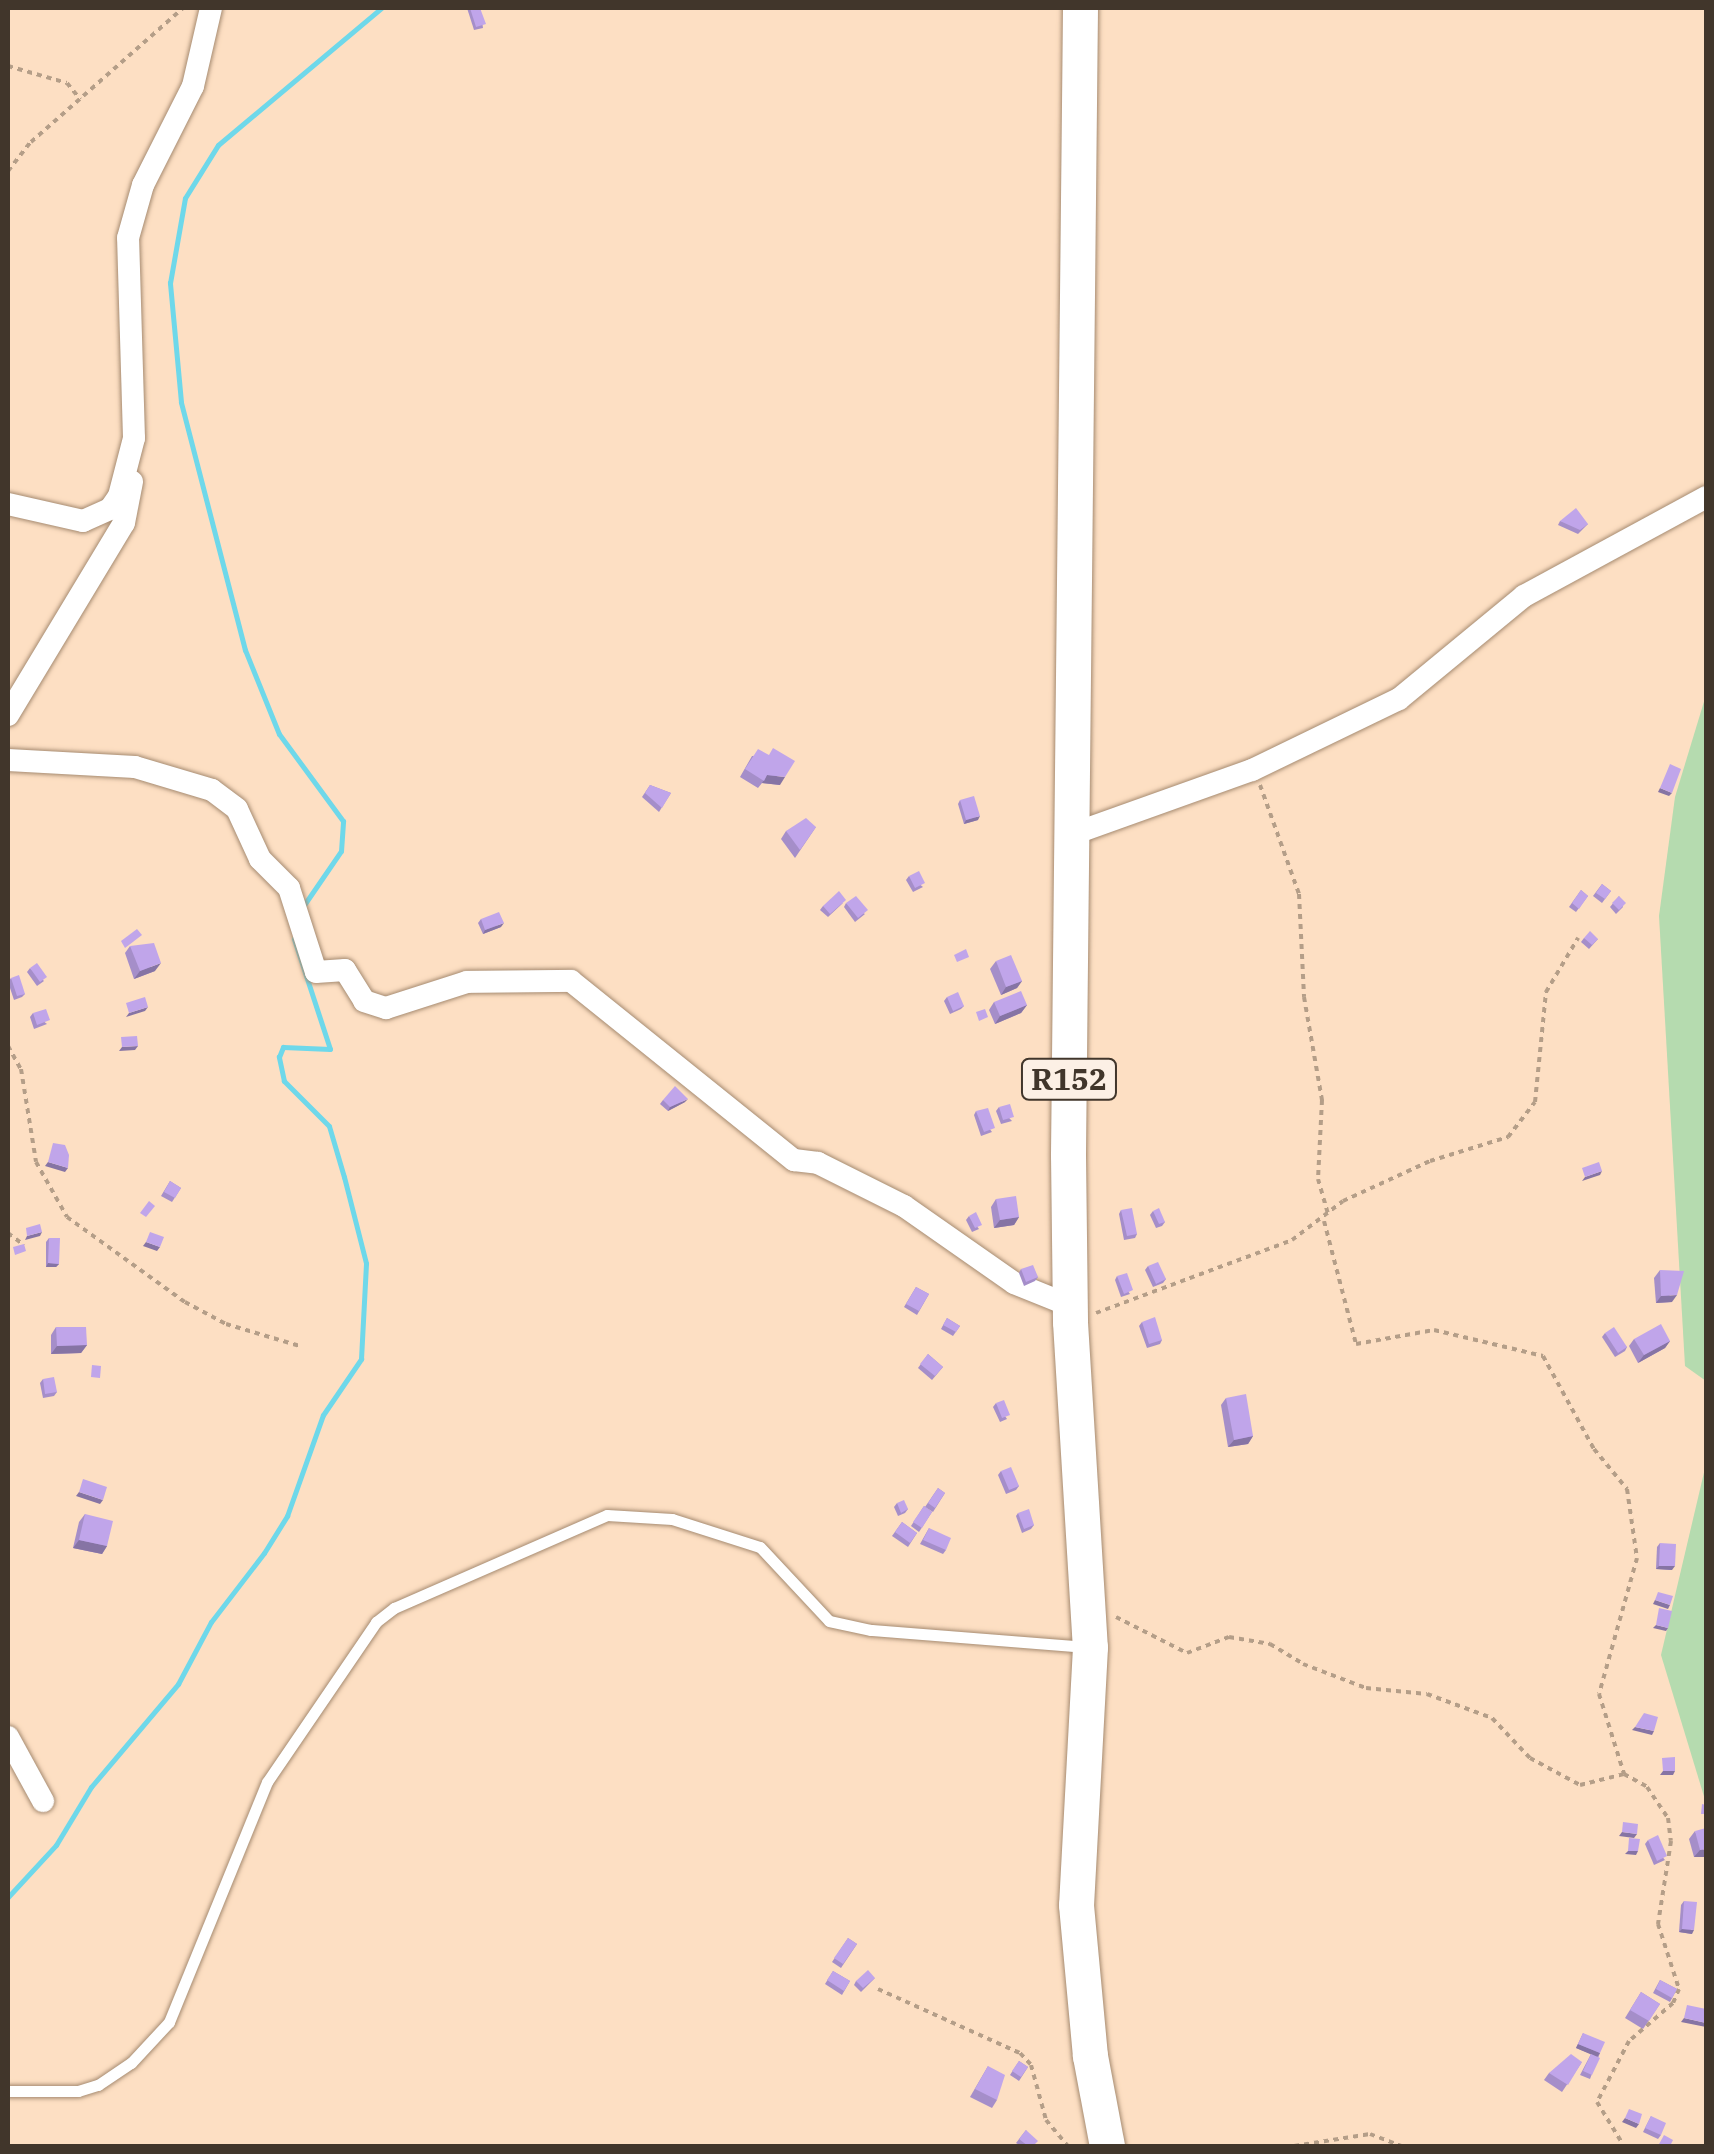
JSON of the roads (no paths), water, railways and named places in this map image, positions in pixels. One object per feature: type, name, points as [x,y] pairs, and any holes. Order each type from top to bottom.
[{"type":"main road","name":"R152","points":[[1080,8],[1070,1314],[1090,1647],[1076,1905],[1090,2056],[1107,2146]]},
{"type":"street","points":[[8,715],[124,523],[131,460],[128,238],[143,184],[193,86],[211,8]]},
{"type":"street","points":[[8,504],[65,519],[98,517],[119,496],[131,460]]},
{"type":"street","points":[[1073,834],[1252,770],[1410,693],[1524,596],[1706,497]]},
{"type":"street","points":[[8,760],[135,767],[212,790],[238,809],[260,859],[289,888],[316,972],[344,970],[364,1001],[386,1008],[467,982],[570,981],[794,1160],[818,1162],[870,1188],[1070,1314]]},
{"type":"street","points":[[8,1737],[43,1801]]},
{"type":"lane","points":[[8,2091],[78,2091],[98,2085],[132,2063],[169,2022],[267,1782],[376,1622],[394,1608],[607,1515],[672,1518],[760,1547],[829,1621],[871,1630],[1090,1647]]},
{"type":"waterway","points":[[304,905],[341,851],[343,821],[279,734],[245,650],[181,402],[170,283],[185,198],[218,145],[381,8]]},
{"type":"waterway","points":[[8,1897],[56,1845],[91,1787],[178,1684],[211,1622],[264,1553],[287,1516],[323,1415],[361,1359],[366,1263],[344,1177],[329,1126],[284,1081],[279,1057],[283,1047],[330,1049],[294,939]]}]
